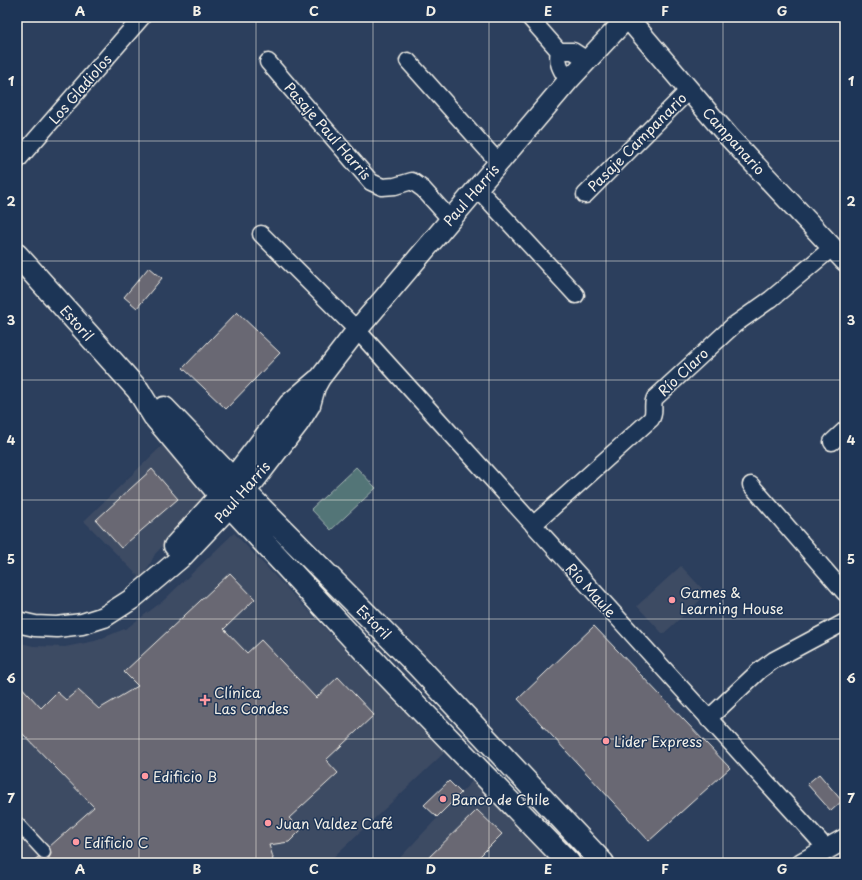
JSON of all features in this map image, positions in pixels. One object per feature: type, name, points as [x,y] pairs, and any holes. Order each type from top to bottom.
[{"type":"main road","name":"Estoril","points":[[17,255],[138,390],[154,416],[232,493],[417,665],[603,863]]},
{"type":"main road","name":"Estoril","points":[[232,493],[383,671],[569,863]]},
{"type":"street","name":"Los Gladiolos","points":[[17,161],[142,17]]},
{"type":"street","points":[[529,17],[559,51],[573,51],[587,60]]},
{"type":"street","name":"Paul Harris","points":[[17,622],[46,627],[82,624],[100,619],[113,612],[142,591],[183,556],[232,493],[298,424],[310,405],[315,387],[320,378],[357,330],[568,81],[627,17]]},
{"type":"street","name":"Campanario","points":[[627,17],[728,136],[839,254]]},
{"type":"street","points":[[559,51],[558,63],[568,81]]},
{"type":"street","points":[[408,61],[499,163]]},
{"type":"street","name":"Pasaje Paul Harris","points":[[268,62],[370,182],[382,187],[395,186],[412,181],[423,189],[450,219]]},
{"type":"street","name":"Pasaje Campanario","points":[[585,195],[689,90]]},
{"type":"street","points":[[477,188],[576,295]]},
{"type":"street","points":[[261,234],[357,330]]},
{"type":"street","name":"Río Claro","points":[[532,525],[645,424],[653,416],[653,400],[734,325],[839,254]]},
{"type":"street","name":"Río Maule","points":[[357,330],[827,849]]},
{"type":"street","points":[[832,442],[845,430]]},
{"type":"street","points":[[751,485],[845,593]]},
{"type":"street","points":[[708,719],[760,670],[774,660],[845,622]]},
{"type":"street","points":[[17,823],[44,852]]},
{"type":"street","points":[[802,863],[845,839]]},
{"type":"shaded area","points":[[167,441],[205,493],[204,504],[155,554],[142,580],[84,521]]},
{"type":"shaded area","name":"Clínica Las Condes","points":[[234,533],[444,753],[327,863],[17,863],[17,642],[33,646],[65,647],[95,641],[127,628],[163,601]]},
{"type":"shaded area","name":"Games & Learning House","points":[[681,566],[707,594],[663,634],[637,606]]},
{"type":"shaded area","points":[[475,778],[559,863],[395,863]]},
{"type":"green space","points":[[356,467],[376,488],[331,530],[311,509]]},
{"type":"building","points":[[149,267],[162,278],[137,308],[124,297]]},
{"type":"building","points":[[237,312],[280,353],[226,409],[183,368]]},
{"type":"building","points":[[152,469],[178,499],[121,548],[96,520]]},
{"type":"building","name":"Clínica Las Condes","points":[[230,573],[255,599],[224,629],[247,653],[261,640],[316,698],[338,677],[374,715],[326,760],[338,773],[289,818],[301,830],[289,842],[269,845],[273,857],[272,863],[31,863],[38,857],[42,859],[49,858],[51,854],[49,847],[94,807],[17,728],[17,682],[41,708],[57,692],[66,700],[78,690],[99,709],[138,686],[124,672]]},
{"type":"building","points":[[594,626],[730,768],[649,841],[518,699]]},
{"type":"building","points":[[819,774],[842,801],[831,811],[807,784]]},
{"type":"building","name":"Banco de Chile","points":[[449,781],[461,793],[437,817],[424,805]]},
{"type":"building","points":[[477,810],[502,834],[473,863],[423,863]]},
{"type":"place","name":"Games & Learning House","points":[[672,600]]},
{"type":"place","name":"Clínica Las Condes","points":[[205,700]]},
{"type":"place","name":"Lider Express","points":[[606,741]]},
{"type":"place","name":"Edificio B","points":[[145,776]]},
{"type":"place","name":"Banco de Chile","points":[[443,799]]},
{"type":"place","name":"Juan Valdez Café","points":[[268,823]]},
{"type":"place","name":"Edificio C","points":[[76,842]]}]
